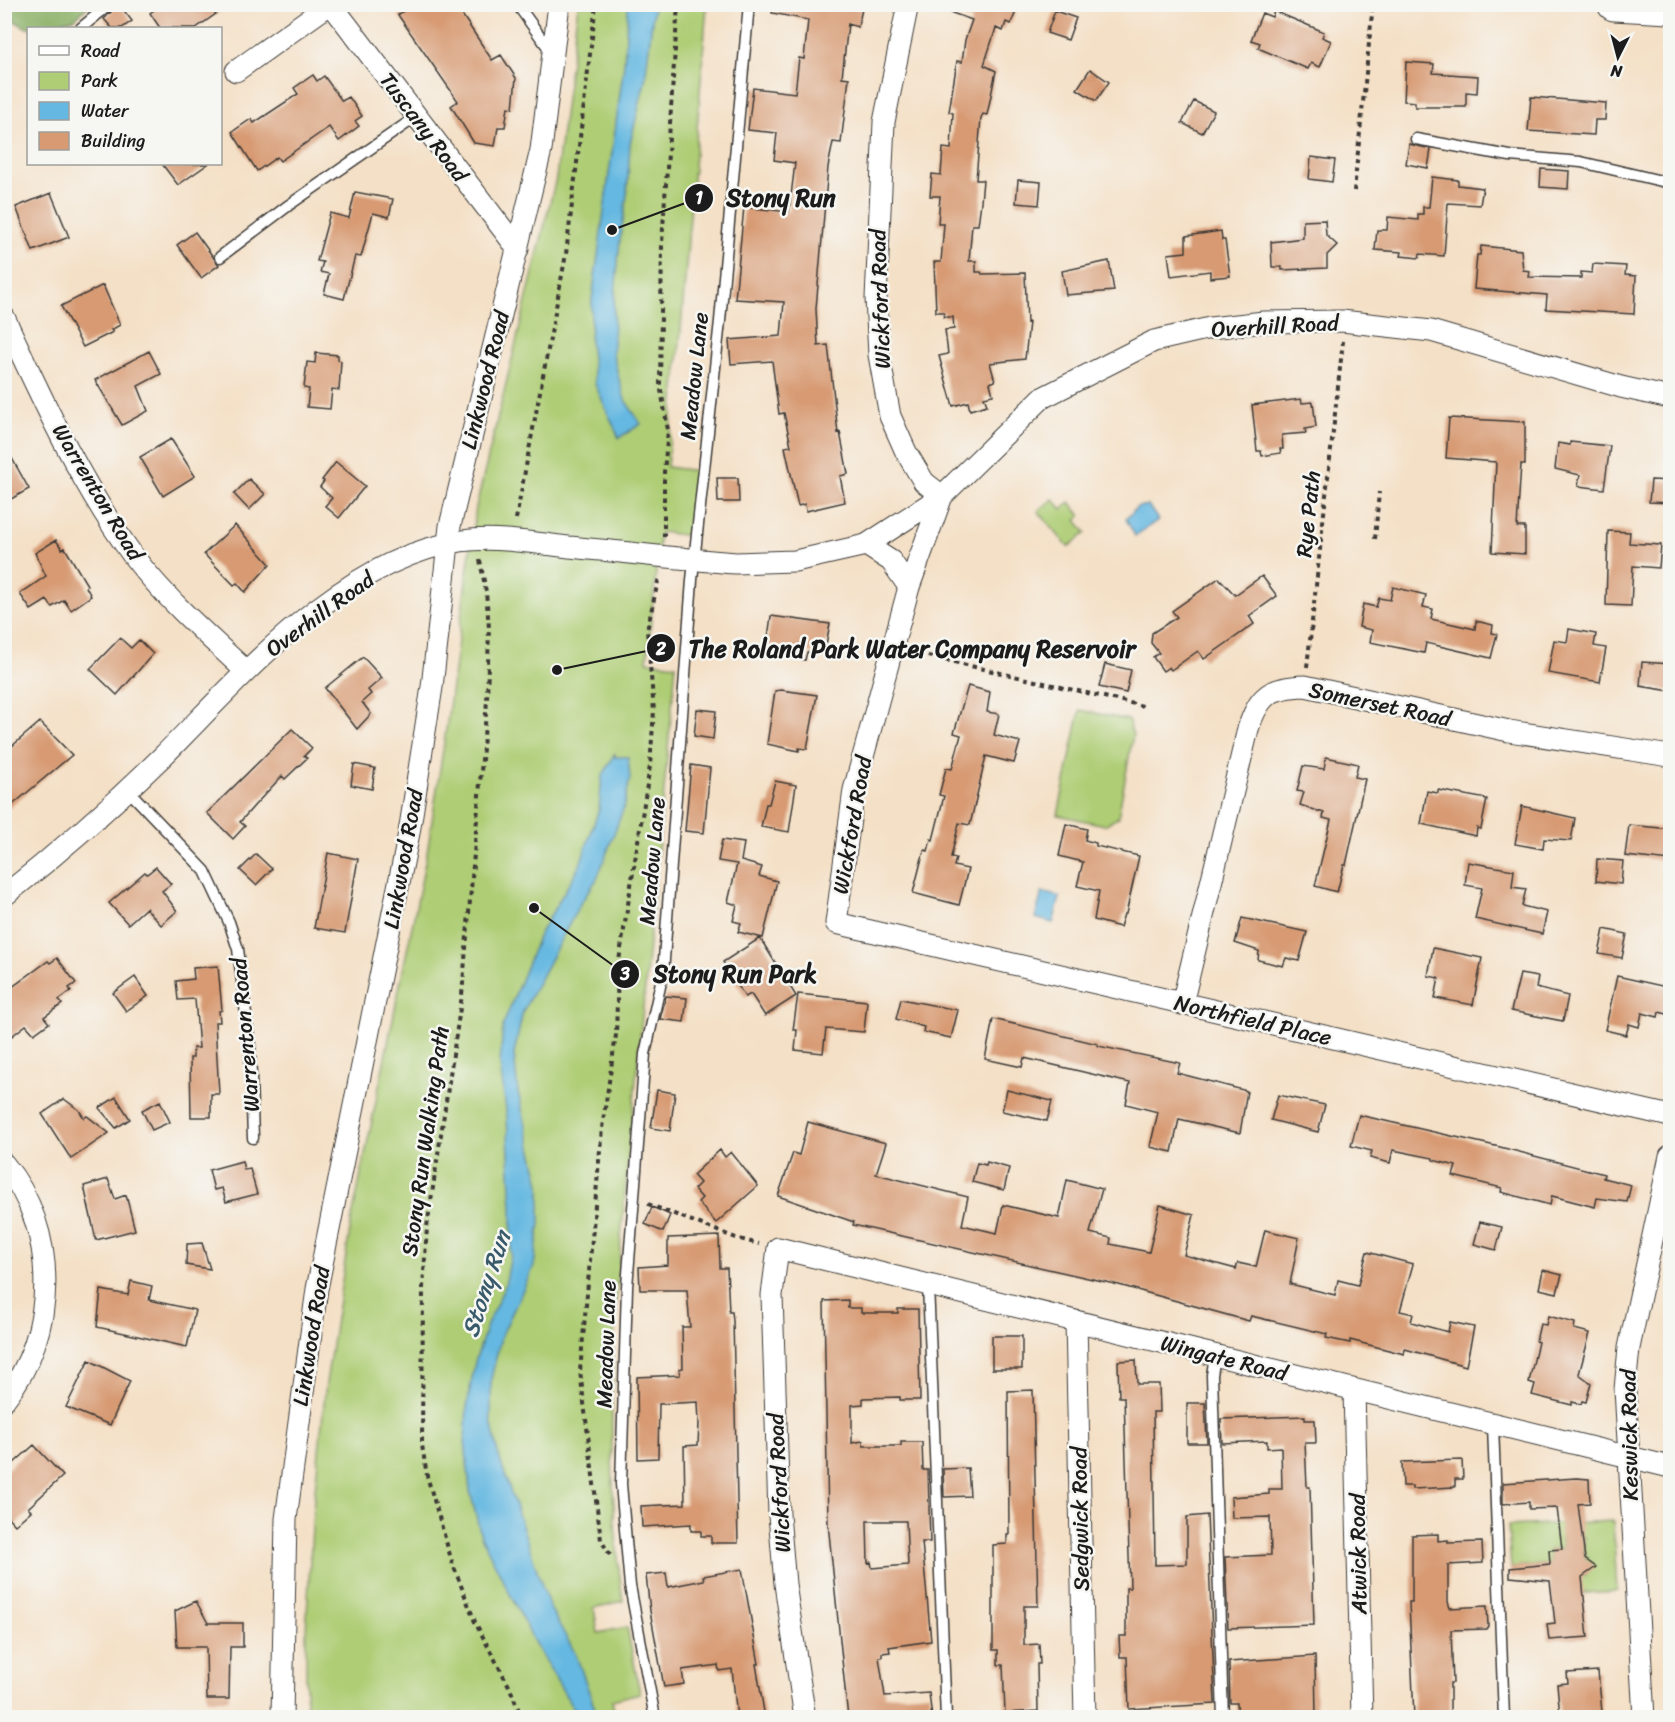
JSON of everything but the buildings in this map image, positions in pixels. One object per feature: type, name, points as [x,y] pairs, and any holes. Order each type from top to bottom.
[{"type":"main road","points":[[1614,4],[1671,7]]},
{"type":"street","points":[[236,71],[330,4]]},
{"type":"street","name":"Tuscany Road","points":[[330,4],[518,249]]},
{"type":"street","name":"Linkwood Road","points":[[282,1718],[286,1520],[317,1289],[409,833],[432,687],[447,544],[455,501],[541,150],[559,4]]},
{"type":"street","name":"Wickford Road","points":[[836,923],[854,790],[909,587],[942,496],[924,482],[906,452],[890,416],[879,355],[876,299],[884,122],[908,4]]},
{"type":"street","name":"Warrenton Road","points":[[4,317],[79,467],[134,557],[178,606],[246,671]]},
{"type":"street","name":"Overhill Road","points":[[4,896],[82,832],[128,790],[246,671],[300,624],[363,579],[390,564],[447,544],[478,540],[512,542],[694,560],[768,564],[819,557],[866,544],[942,496],[1042,398],[1154,341],[1210,328],[1264,322],[1342,321],[1431,331],[1621,387],[1671,398]]},
{"type":"street","points":[[866,544],[891,561],[909,587]]},
{"type":"street","name":"Somerset Road","points":[[1182,1004],[1255,706],[1271,693],[1287,687],[1305,686],[1509,731],[1671,756]]},
{"type":"street","name":"Northfield Place","points":[[836,923],[1671,1116]]},
{"type":"street","name":"Keswick Road","points":[[1644,1718],[1627,1458],[1625,1389],[1629,1348],[1671,1156]]},
{"type":"street","points":[[4,1164],[14,1175],[27,1201],[40,1234],[46,1269],[38,1333],[28,1362],[4,1400]]},
{"type":"street","name":"Wickford Road","points":[[778,1248],[772,1295],[779,1515],[785,1584],[805,1718]]},
{"type":"street","name":"Wingate Road","points":[[778,1248],[1671,1467]]},
{"type":"street","name":"Sedgwick Road","points":[[1076,1321],[1085,1718]]},
{"type":"street","name":"Atwick Road","points":[[1354,1390],[1362,1718]]},
{"type":"lane","points":[[82,27],[110,4]]},
{"type":"lane","points":[[517,4],[554,54]]},
{"type":"lane","name":"Meadow Lane","points":[[655,1718],[630,1586],[621,1484],[633,1198],[645,1054],[663,973],[694,560],[721,310],[749,4]]},
{"type":"lane","points":[[220,257],[289,205],[416,117]]},
{"type":"lane","points":[[1416,139],[1510,156],[1581,162],[1671,183]]},
{"type":"lane","name":"Warrenton Road","points":[[128,790],[205,871],[229,922],[238,949],[250,1047],[253,1138]]},
{"type":"lane","points":[[928,1285],[946,1718]]},
{"type":"lane","points":[[1215,1356],[1212,1375],[1222,1718]]},
{"type":"lane","points":[[1493,1425],[1504,1718]]},
{"type":"path","points":[[512,542],[566,254],[596,4]]},
{"type":"path","points":[[630,1586],[601,1540],[580,1371],[602,1128],[616,1035],[618,967],[650,766],[654,711],[647,630],[663,557],[664,472],[668,429],[660,384],[662,243],[678,4]]},
{"type":"path","points":[[1354,191],[1372,4]]},
{"type":"path","name":"Rye Path","points":[[1305,686],[1343,346]]},
{"type":"path","points":[[1375,539],[1379,492]]},
{"type":"path","name":"Stony Run Walking Path","points":[[478,551],[487,604],[487,701],[462,995],[427,1227],[423,1299],[422,1445],[427,1476],[452,1562],[475,1622],[509,1686],[522,1718]]},
{"type":"path","points":[[919,654],[1143,706]]},
{"type":"path","points":[[633,1198],[736,1238],[778,1248]]},
{"type":"green space","points":[[5,4],[90,5],[74,19],[27,28],[5,16]]},
{"type":"green space","points":[[578,5],[707,5],[680,341],[667,467],[697,471],[690,536],[660,532],[647,661],[676,665],[627,1172],[613,1356],[613,1479],[616,1540],[623,1601],[594,1608],[598,1633],[627,1627],[640,1693],[612,1700],[615,1717],[306,1718],[306,1631],[313,1510],[326,1383],[351,1223],[427,853],[476,507],[556,178]]},
{"type":"green space","points":[[1053,499],[1062,509],[1070,502],[1081,516],[1076,520],[1086,533],[1068,547],[1038,511]]},
{"type":"green space","points":[[1080,710],[1128,720],[1133,735],[1118,818],[1104,825],[1058,815]]},
{"type":"green space","points":[[1613,1521],[1617,1591],[1552,1595],[1551,1578],[1585,1576],[1591,1563],[1585,1561],[1584,1537],[1561,1538],[1562,1549],[1549,1550],[1550,1564],[1511,1568],[1508,1526]]},
{"type":"water","points":[[628,5],[654,5],[645,81],[630,144],[627,195],[614,305],[613,354],[625,400],[641,424],[619,438],[595,384],[590,342],[592,299],[624,64]]},
{"type":"water","points":[[1148,505],[1158,520],[1135,536],[1126,519],[1137,507]]},
{"type":"water","points":[[615,753],[615,757],[628,757],[630,778],[624,807],[597,879],[580,904],[523,1011],[514,1054],[518,1092],[540,1184],[540,1223],[534,1266],[501,1337],[491,1379],[491,1420],[498,1454],[549,1606],[576,1655],[598,1717],[579,1718],[534,1642],[481,1536],[470,1491],[465,1440],[467,1406],[475,1362],[488,1322],[505,1286],[511,1256],[512,1208],[507,1118],[500,1064],[503,1025],[539,935],[580,865],[599,809],[602,777]]},
{"type":"water","points":[[1042,892],[1060,897],[1053,923],[1035,918]]},
{"type":"place","name":"Stony Run","points":[[612,230]]},
{"type":"place","name":"The Roland Park Water Company Reservoir","points":[[557,670]]},
{"type":"place","name":"Stony Run Park","points":[[534,908]]}]
